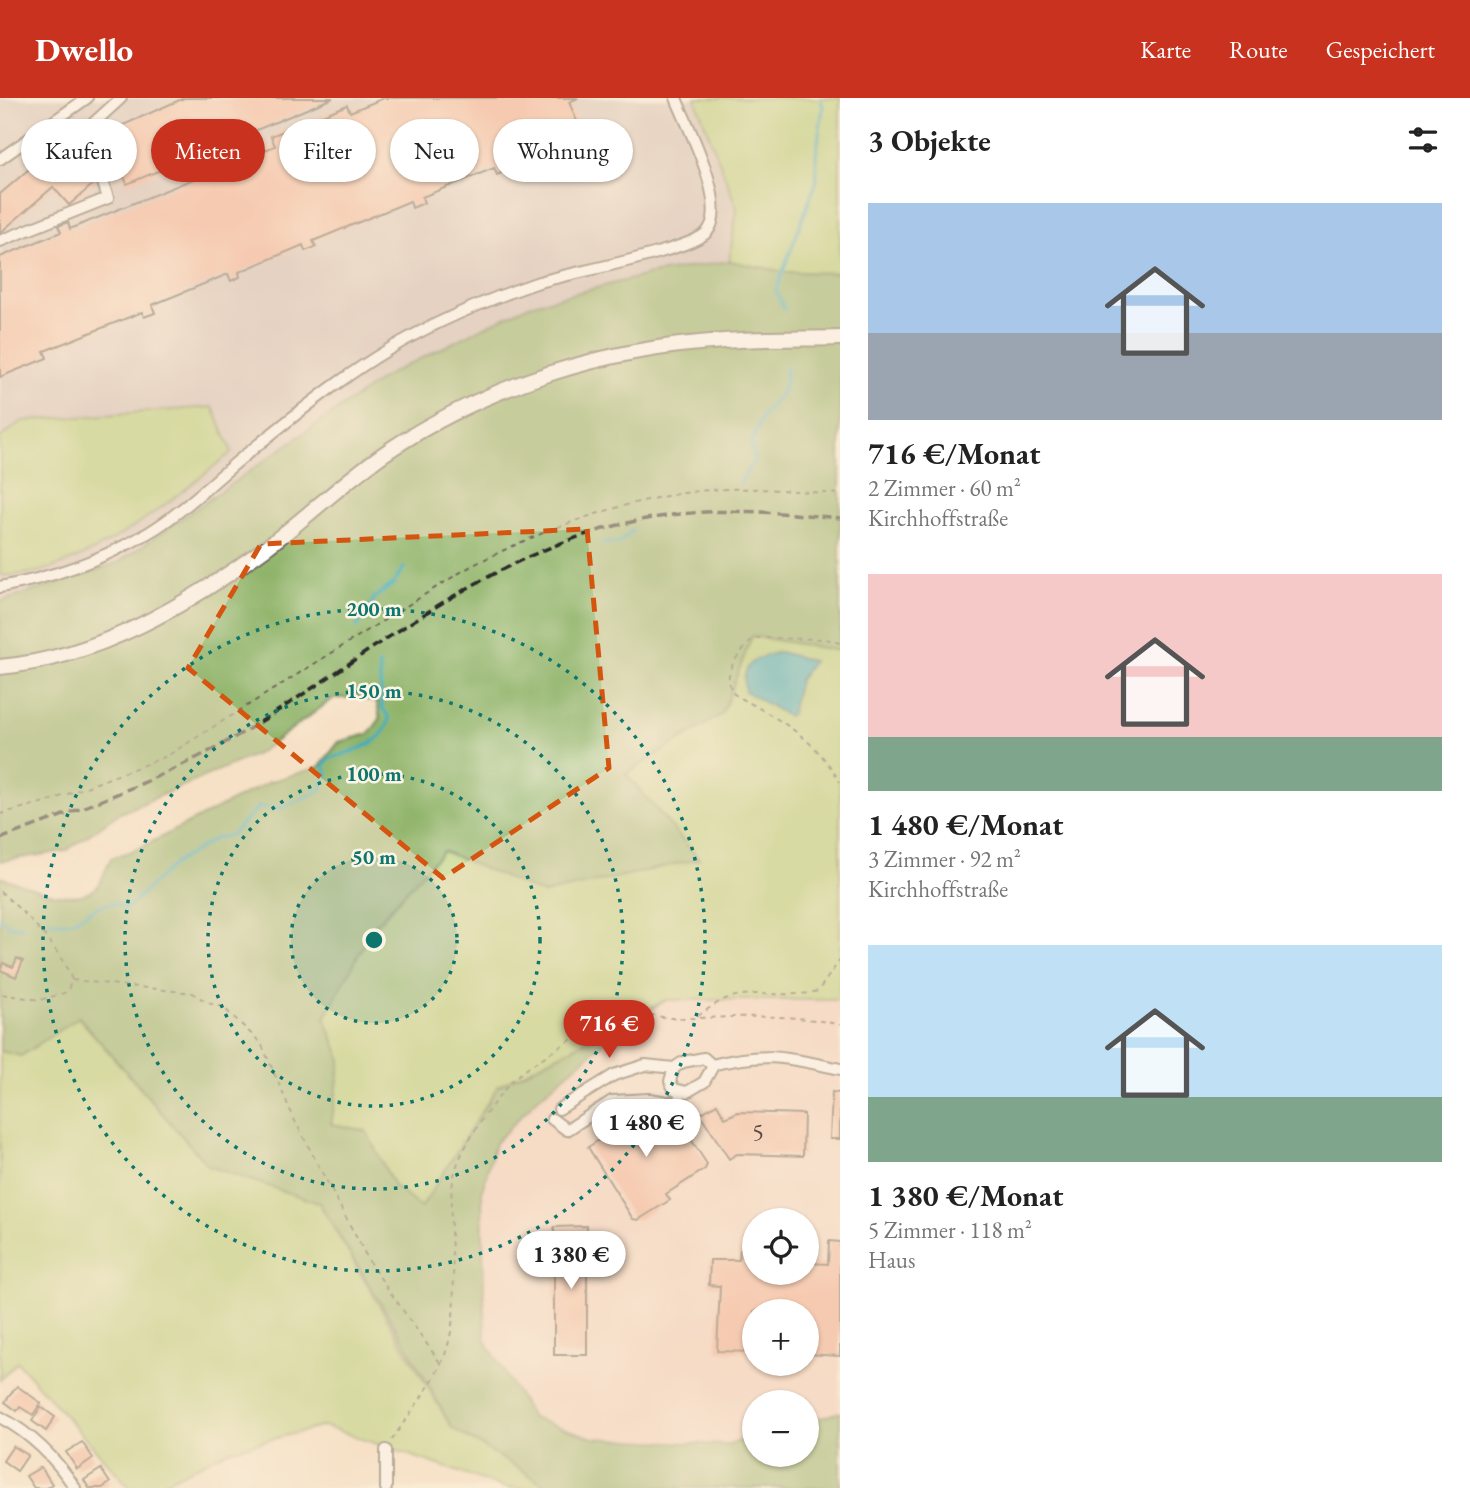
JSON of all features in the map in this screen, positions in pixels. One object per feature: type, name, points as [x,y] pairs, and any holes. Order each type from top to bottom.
[{"type":"main road","points":[[0,667],[83,649],[176,609],[267,547],[391,449],[504,387],[637,351],[724,341],[840,338]]},
{"type":"street","points":[[0,159],[87,98]]},
{"type":"street","points":[[0,241],[108,198],[86,130],[121,98]]},
{"type":"street","points":[[0,587],[38,580],[114,550],[150,532],[340,381],[437,323],[534,284],[599,265],[655,254],[706,233],[713,221],[712,188],[676,98]]},
{"type":"street","points":[[712,1065],[744,1056],[764,1055],[840,1069]]},
{"type":"street","points":[[559,1109],[614,1075],[645,1065],[674,1068],[704,1058],[712,1065],[712,1071],[701,1085],[680,1092]]},
{"type":"street","points":[[552,1119],[567,1130],[612,1101],[650,1099],[679,1104],[680,1092],[670,1082],[674,1068]]},
{"type":"street","points":[[0,1416],[21,1428],[47,1452],[75,1488]]},
{"type":"street","points":[[386,1450],[386,1488]]},
{"type":"path","points":[[0,814],[52,800],[167,756],[464,570],[506,548],[556,527],[590,516],[691,492],[744,489],[840,494]]},
{"type":"path","points":[[840,643],[826,639],[754,638],[731,663],[729,674],[730,687],[734,694],[797,730],[817,748],[840,782]]},
{"type":"path","points":[[0,891],[39,926],[65,963],[72,980],[67,992],[40,1000],[0,994]]},
{"type":"path","points":[[696,1017],[726,999],[797,995],[818,990],[840,960]]},
{"type":"path","points":[[72,980],[192,993],[208,1003],[223,1007],[261,1043],[295,1121],[371,1265],[441,1364]]},
{"type":"path","points":[[386,1450],[441,1364],[452,1323],[453,1286],[448,1224],[454,1172],[469,1143],[512,1080],[620,1014],[647,1012],[668,1018],[778,1016],[840,1025]]},
{"type":"highlighted area","points":[[587,529],[609,768],[443,878],[188,668],[261,544]]},
{"type":"shaded area","points":[[0,98],[695,98],[737,208],[729,261],[651,274],[247,475],[118,563],[0,602]]},
{"type":"shaded area","points":[[666,1000],[840,1000],[840,1412],[819,1418],[819,1390],[742,1390],[742,1440],[725,1445],[594,1438],[532,1418],[485,1340],[482,1191],[495,1143],[536,1100],[607,1040]]},
{"type":"green space","points":[[695,98],[840,98],[840,273],[784,272],[729,261],[737,208]]},
{"type":"green space","points":[[729,261],[784,272],[840,273],[840,651],[752,636],[722,714],[626,774],[699,859],[543,894],[443,851],[374,925],[325,1018],[341,1059],[331,1124],[366,1131],[394,1186],[421,1208],[498,1086],[666,1000],[607,1040],[536,1100],[495,1143],[482,1191],[485,1340],[532,1418],[594,1438],[725,1445],[742,1440],[742,1467],[819,1467],[819,1418],[840,1412],[840,1488],[551,1488],[452,1428],[404,1341],[319,1203],[208,1166],[79,1017],[21,1056],[0,1051],[0,877],[48,893],[74,896],[86,894],[96,888],[111,858],[140,848],[269,782],[319,767],[339,742],[369,734],[380,719],[377,703],[363,698],[334,698],[259,753],[118,814],[66,851],[0,861],[0,602],[118,563],[389,374],[529,305],[651,274]]},
{"type":"green space","points":[[213,407],[232,452],[209,471],[154,513],[92,551],[61,565],[30,573],[0,575],[0,438],[22,421]]},
{"type":"green space","points":[[752,635],[840,651],[840,1000],[666,1000],[498,1086],[421,1209],[394,1186],[366,1131],[331,1124],[341,1059],[325,1018],[371,932],[443,850],[543,894],[698,859],[626,774],[722,714]]},
{"type":"green space","points":[[78,1017],[208,1166],[319,1203],[452,1428],[551,1488],[506,1488],[324,1426],[229,1450],[153,1488],[130,1488],[17,1362],[0,1380],[0,1051],[21,1056]]},
{"type":"water","points":[[780,652],[813,661],[799,680],[791,714],[788,716],[745,691],[745,674],[752,663],[764,656]]},
{"type":"building","points":[[184,98],[333,98],[265,126],[265,119],[151,119],[151,174],[137,180],[137,119]]},
{"type":"building","points":[[384,98],[578,98],[569,102],[576,119],[493,119],[493,168],[479,174],[479,119],[390,119],[390,182],[459,182],[422,197],[424,203],[412,208],[410,201],[313,241],[316,247],[305,251],[303,245],[239,272],[240,277],[231,281],[228,274],[152,305],[155,313],[144,317],[142,312],[44,351],[47,358],[0,377],[0,257],[61,232],[58,226],[68,222],[70,229],[186,182],[265,182],[265,150],[275,146],[271,136],[279,133],[279,182],[376,182],[376,119],[313,119],[347,105],[350,112]]},
{"type":"building","points":[[21,176],[21,182],[96,182],[69,205],[53,187],[0,233],[0,194]]},
{"type":"building","points":[[17,958],[23,961],[16,977],[0,970],[3,963],[13,967]]},
{"type":"building","points":[[832,1092],[840,1093],[840,1139],[830,1139]]},
{"type":"building","points":[[656,1104],[672,1129],[681,1124],[707,1164],[705,1169],[666,1194],[670,1200],[638,1220],[633,1219],[588,1147],[612,1132],[602,1116],[618,1106],[628,1122]]},
{"type":"building","points":[[717,1104],[725,1118],[738,1112],[804,1114],[803,1156],[737,1154],[729,1159],[700,1114]]},
{"type":"building","points":[[587,1226],[587,1355],[554,1355],[554,1227]]},
{"type":"building","points":[[829,1241],[840,1242],[840,1356],[819,1355],[819,1299],[742,1299],[742,1352],[717,1351],[720,1286],[709,1285],[710,1260],[739,1260],[742,1250],[742,1285],[819,1285],[819,1264],[828,1264]]},
{"type":"building","points":[[17,1386],[41,1403],[33,1415],[20,1407],[17,1411],[5,1402]]},
{"type":"building","points":[[41,1407],[55,1417],[46,1431],[32,1421]]},
{"type":"building","points":[[82,1442],[93,1458],[77,1469],[66,1452]]},
{"type":"building","points":[[13,1446],[28,1455],[17,1471],[3,1461]]},
{"type":"building","points":[[41,1467],[52,1484],[46,1488],[34,1488],[26,1476]]},
{"type":"building","points":[[101,1469],[110,1483],[102,1488],[89,1488],[84,1480]]},
{"type":"waterway","points":[[784,309],[776,290],[817,180],[816,156],[823,107],[820,98]]},
{"type":"waterway","points":[[740,483],[754,460],[751,443],[763,415],[781,394],[786,380],[786,368]]},
{"type":"waterway","points":[[602,543],[619,543],[633,530]]},
{"type":"waterway","points":[[357,627],[375,597],[393,584],[404,568]]},
{"type":"waterway","points":[[46,921],[70,921],[106,904],[113,903],[126,909],[175,863],[216,838],[231,835],[259,807],[282,808],[321,790],[323,780],[328,775],[324,766],[329,759],[366,746],[387,727],[389,717],[382,708],[379,665]]},
{"type":"waterway","points":[[0,918],[10,926],[23,927]]},
{"type":"railway","points":[[0,839],[123,791],[213,749],[293,701],[444,602],[496,573],[550,548],[606,528],[688,513],[753,512],[840,518]]}]
